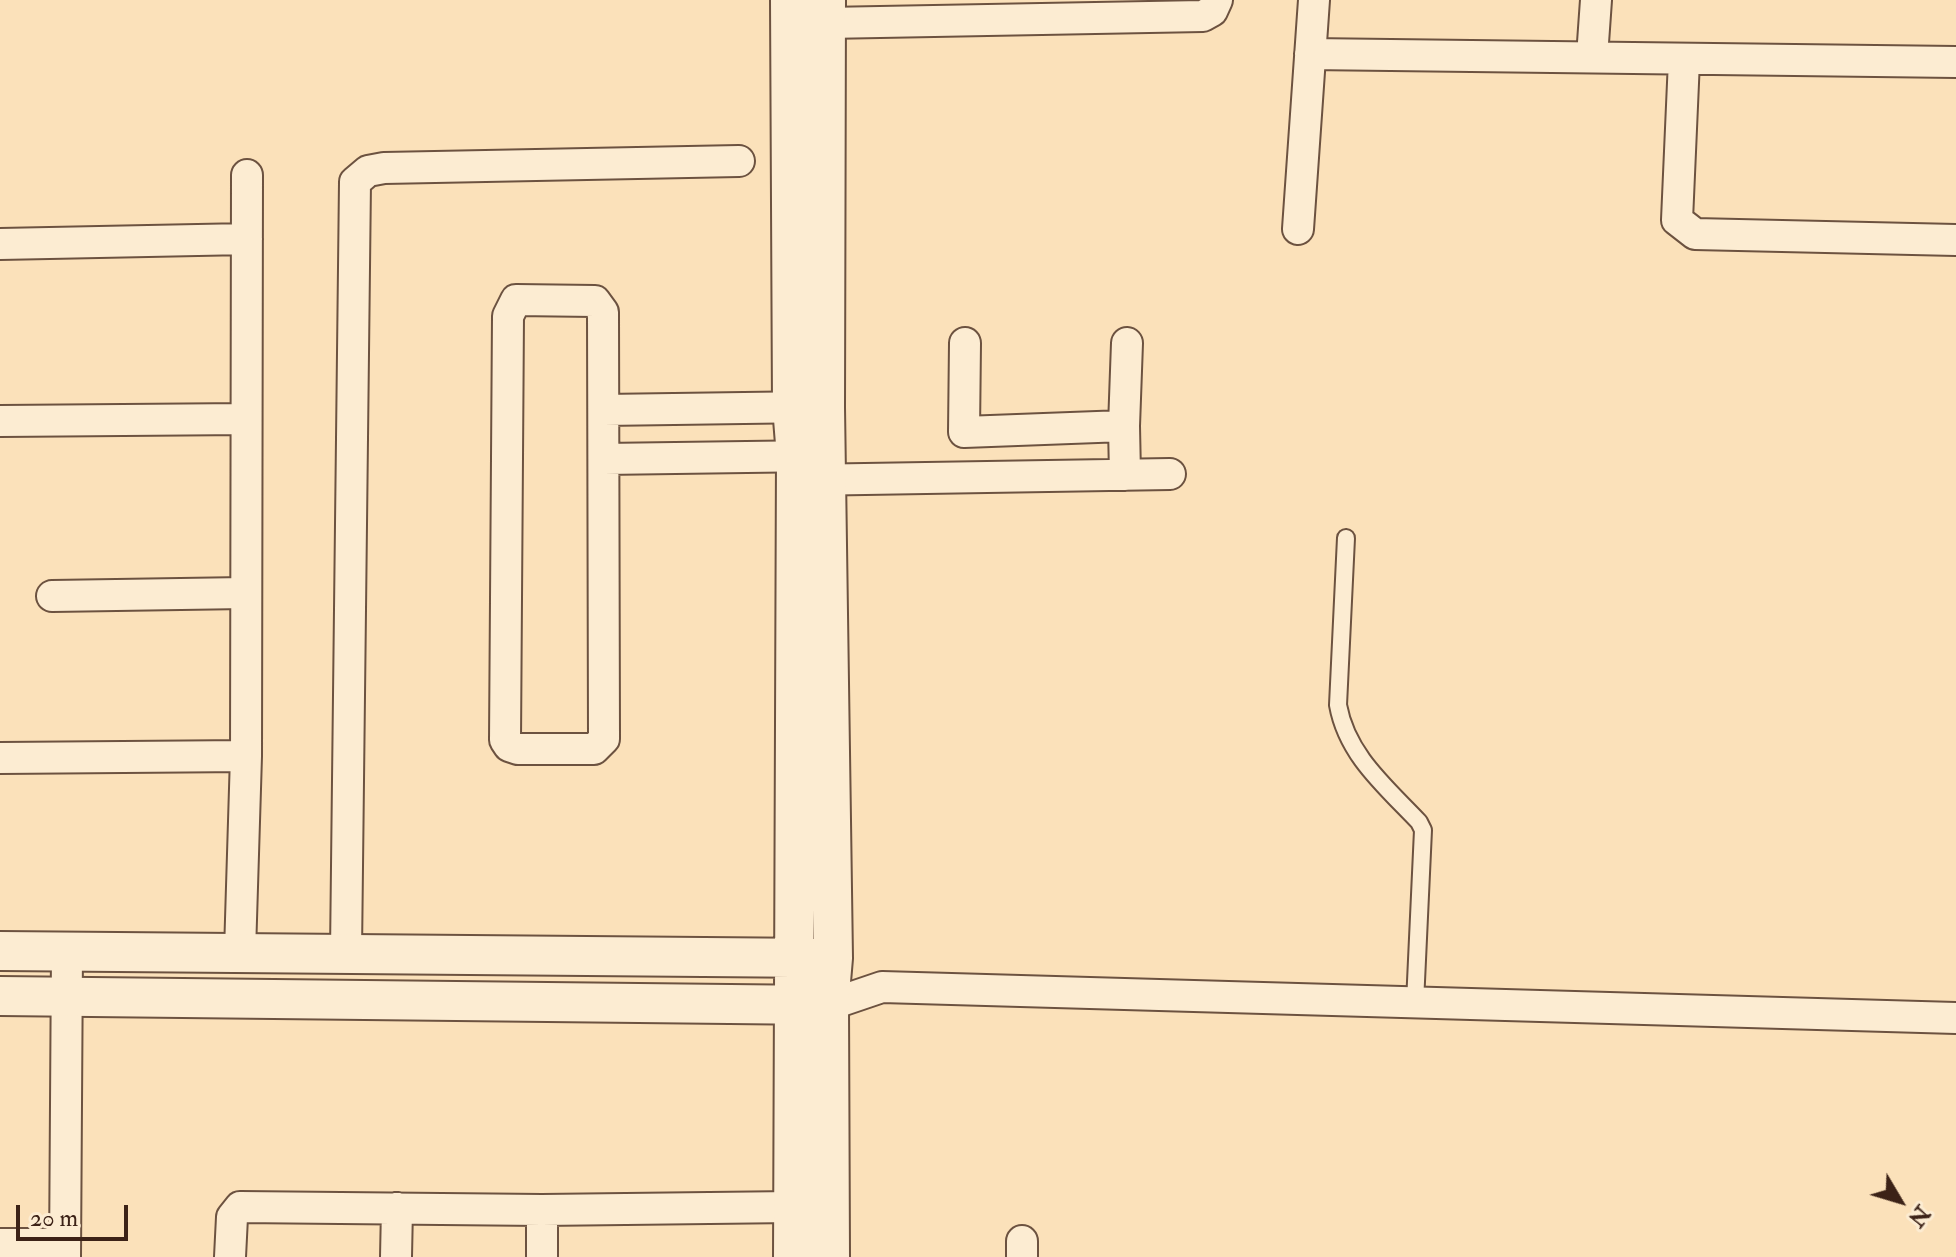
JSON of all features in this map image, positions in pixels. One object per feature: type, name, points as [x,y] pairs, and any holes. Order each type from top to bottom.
[{"type":"street","points":[[790,0],[833,958],[812,1006],[793,1207],[793,1257]]},
{"type":"street","points":[[809,407],[826,12],[1203,16],[1212,11],[1217,0]]},
{"type":"street","points":[[1298,229],[1314,0]]},
{"type":"street","points":[[1592,57],[1596,0]]},
{"type":"street","points":[[1310,54],[1956,62]]},
{"type":"street","points":[[1684,60],[1677,220],[1685,230],[1695,234],[1956,240]]},
{"type":"street","points":[[346,952],[355,182],[368,171],[384,168],[739,161]]},
{"type":"street","points":[[240,952],[246,756],[247,175]]},
{"type":"street","points":[[0,244],[247,239]]},
{"type":"street","points":[[516,300],[595,301],[601,305],[604,459],[604,739],[594,749],[509,746],[505,740],[508,316],[516,300]]},
{"type":"street","points":[[963,476],[965,343]]},
{"type":"street","points":[[1125,475],[1127,343]]},
{"type":"street","points":[[604,410],[809,407]]},
{"type":"street","points":[[0,421],[246,419]]},
{"type":"street","points":[[964,432],[1124,426]]},
{"type":"street","points":[[604,459],[963,476],[1170,474]]},
{"type":"street","points":[[811,468],[795,958],[812,1006],[830,1257]]},
{"type":"street","points":[[52,596],[245,593]]},
{"type":"street","points":[[0,758],[246,756]]},
{"type":"street","points":[[0,951],[833,958],[882,987]]},
{"type":"street","points":[[0,1244],[65,1251],[67,951]]},
{"type":"street","points":[[0,996],[812,1006],[882,987],[1956,1018]]},
{"type":"street","points":[[230,1257],[232,1217],[240,1207],[542,1210],[793,1207]]},
{"type":"street","points":[[396,1257],[397,1208]]},
{"type":"street","points":[[542,1210],[542,1257]]},
{"type":"lane","points":[[1346,538],[1338,705],[1342,731],[1357,756],[1423,830],[1415,1003]]}]
